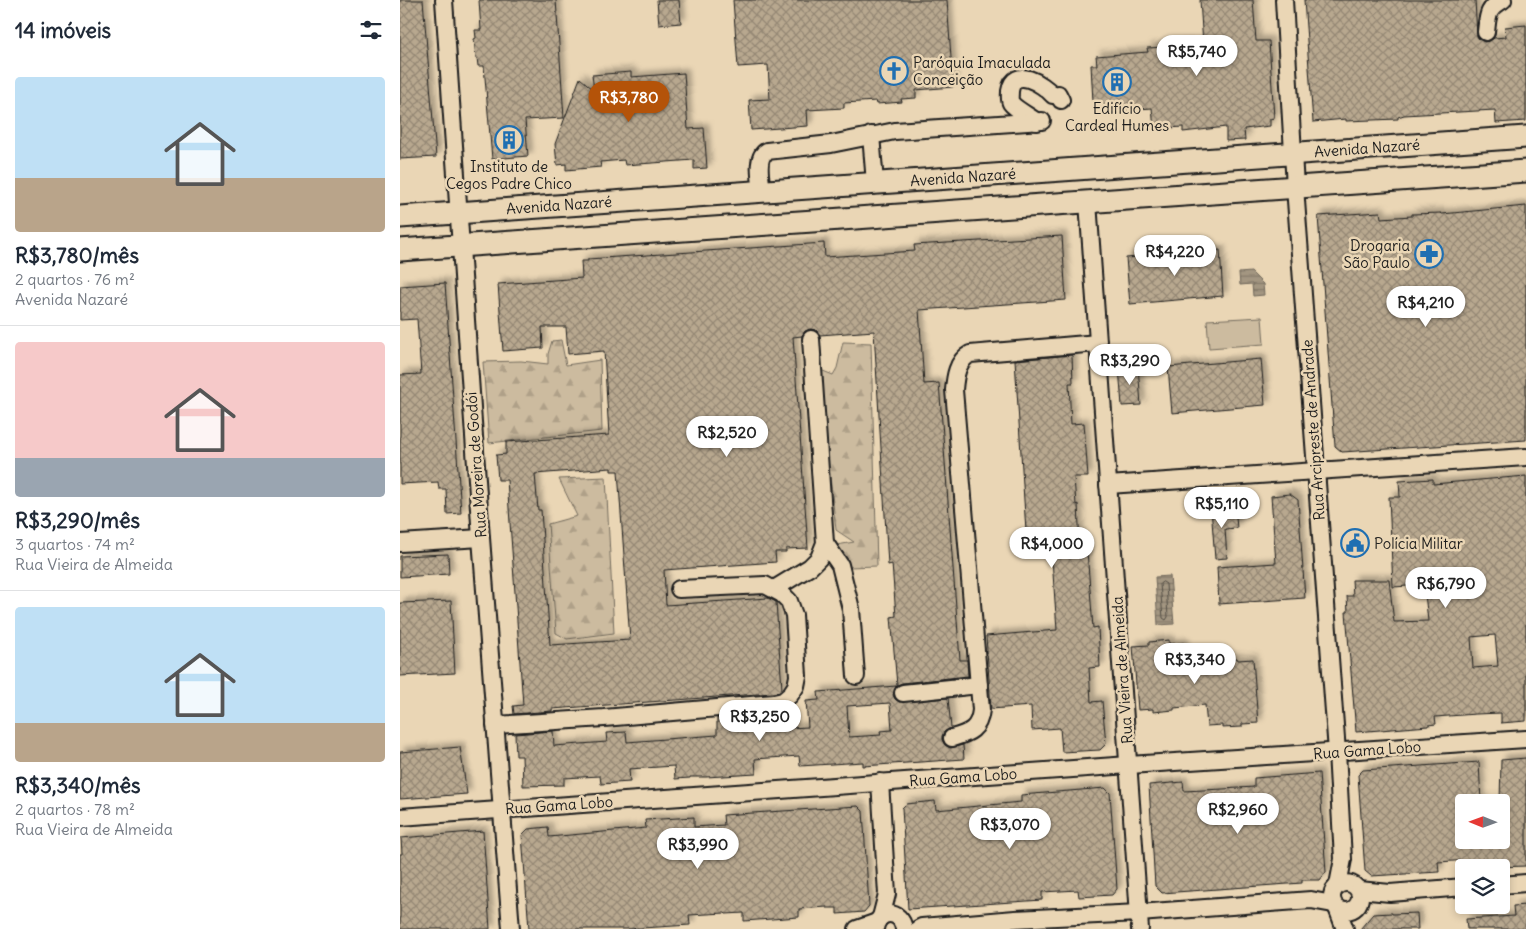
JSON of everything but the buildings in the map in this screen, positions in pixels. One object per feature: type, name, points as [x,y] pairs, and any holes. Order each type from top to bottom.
[{"type":"main road","name":"Avenida Nazaré","points":[[400,217],[1526,137]]},
{"type":"main road","points":[[400,250],[1526,171]]},
{"type":"street","name":"Rua Moreira de Godói","points":[[444,0],[481,538],[511,929]]},
{"type":"street","name":"Rua Arcipreste de Andrade","points":[[1284,0],[1295,187],[1344,859],[1357,897]]},
{"type":"street","points":[[1486,32],[1490,10],[1494,5],[1503,0]]},
{"type":"street","points":[[762,191],[761,159],[763,153],[768,151],[830,144],[871,135],[910,130],[1040,122],[1012,104],[1010,97],[1011,88],[1022,78],[1036,80],[1053,95],[1058,94],[1062,100]]},
{"type":"street","points":[[871,135],[875,183]]},
{"type":"street","name":"Rua Vieira de Almeida","points":[[1088,202],[1140,921]]},
{"type":"street","points":[[774,589],[810,567],[819,558],[825,544],[812,339]]},
{"type":"street","points":[[952,738],[972,730],[980,718],[981,710],[954,390],[958,369],[963,358],[970,354],[1098,343]]},
{"type":"street","points":[[1108,485],[1526,457]]},
{"type":"street","points":[[400,543],[481,538]]},
{"type":"street","points":[[825,544],[840,565],[850,609],[856,676]]},
{"type":"street","points":[[495,725],[604,718],[774,703],[783,701],[790,695],[796,686],[798,676],[794,615],[789,601],[782,594],[765,584],[678,589]]},
{"type":"street","points":[[902,693],[979,685]]},
{"type":"street","name":"Rua Gama Lobo","points":[[400,817],[880,782],[1526,739]]},
{"type":"street","points":[[880,782],[888,922]]},
{"type":"street","name":"Rua Arcipreste de Andrade","points":[[1335,897],[1344,859]]},
{"type":"street","points":[[857,929],[888,922],[920,928],[1140,921],[1335,897],[1344,883],[1350,883],[1357,897],[1351,929]]},
{"type":"street","points":[[1510,884],[1526,883]]},
{"type":"street","points":[[1357,897],[1455,888]]},
{"type":"street","points":[[1335,897],[1342,911],[1348,912],[1357,897]]},
{"type":"street","points":[[1335,897],[1345,929]]},
{"type":"green space","points":[[1262,317],[1264,344],[1209,348],[1207,320]]},
{"type":"green space","points":[[561,340],[566,365],[600,360],[602,431],[489,443],[483,362],[521,361],[548,364],[548,354],[552,341]]},
{"type":"green space","points":[[843,342],[871,343],[877,566],[850,567],[837,545],[854,542],[836,530],[818,369],[833,375],[837,368]]},
{"type":"green space","points":[[606,477],[614,633],[567,639],[556,633],[548,524],[577,516],[559,479]]},
{"type":"water","points":[[1251,272],[1263,284],[1264,295],[1253,296],[1252,284],[1240,285],[1239,273]]},
{"type":"water","points":[[1170,576],[1174,624],[1158,625],[1155,577]]},
{"type":"place","name":"Paróquia Imaculada Conceição","points":[[894,71]]},
{"type":"place","name":"Edifício Cardeal Humes","points":[[1117,82]]},
{"type":"place","name":"Instituto de Cegos Padre Chico","points":[[509,140]]},
{"type":"place","name":"Drogaria São Paulo","points":[[1429,254]]},
{"type":"place","name":"Polícia Militar","points":[[1355,543]]}]
